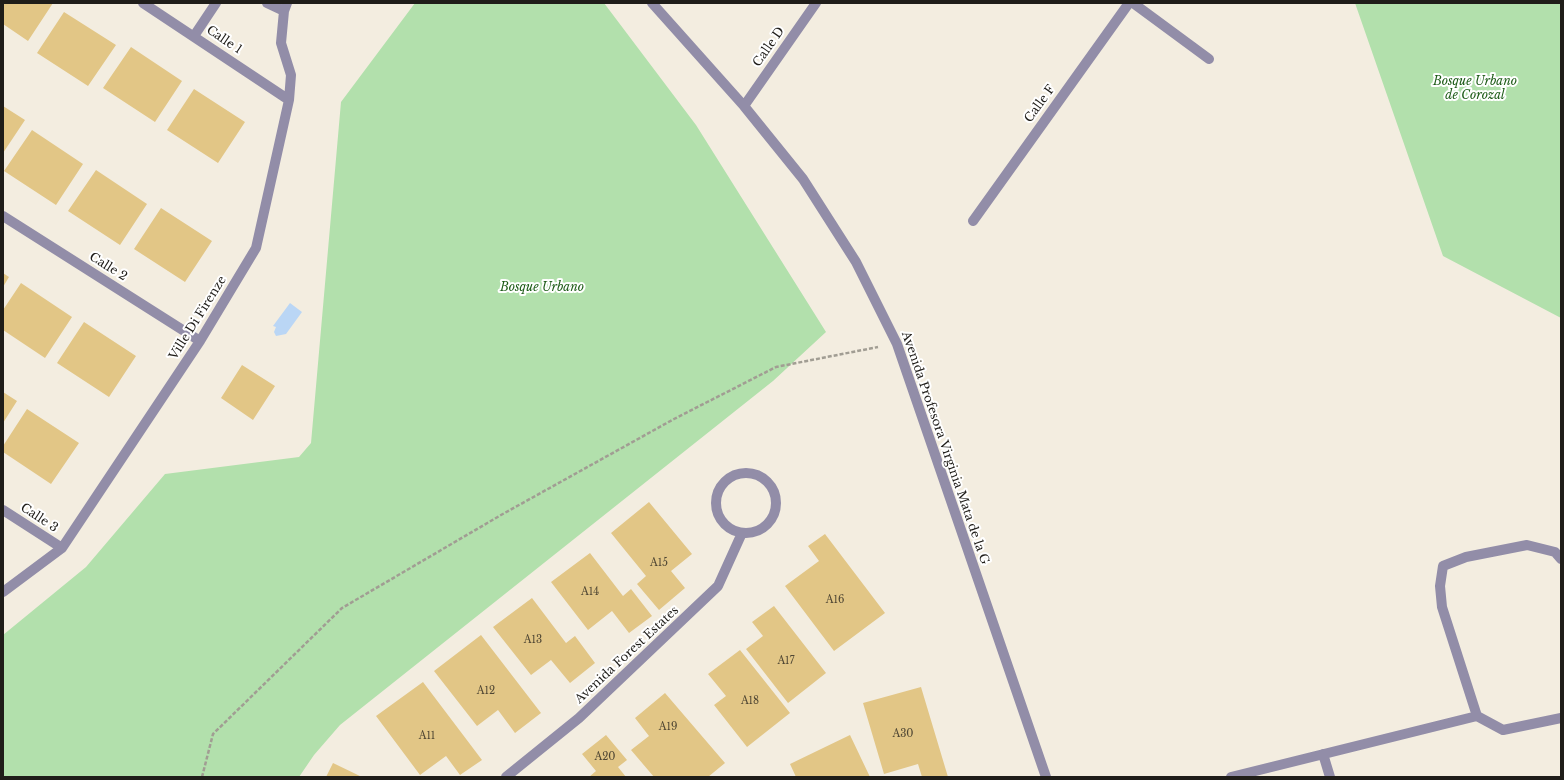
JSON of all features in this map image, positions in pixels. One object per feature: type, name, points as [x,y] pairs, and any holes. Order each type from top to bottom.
[{"type":"street","name":"Calle 1","points":[[143,3],[289,100]]},
{"type":"street","points":[[194,36],[216,3]]},
{"type":"street","points":[[267,3],[285,7]]},
{"type":"street","name":"Avenida Profesora Virginia Mata de la G","points":[[652,3],[744,106],[803,179],[856,262],[896,344],[1046,777]]},
{"type":"street","name":"Calle D","points":[[744,106],[816,3]]},
{"type":"street","name":"Calle F","points":[[973,221],[1129,3]]},
{"type":"street","points":[[1133,3],[1209,59]]},
{"type":"street","name":"Ville Di Firenze","points":[[3,592],[62,548],[200,341],[256,248],[289,100],[291,75],[281,43],[285,7]]},
{"type":"street","name":"Calle 2","points":[[3,216],[200,341]]},
{"type":"street","points":[[746,473],[755,474],[764,479],[771,486],[776,495],[774,515],[769,523],[761,529],[742,533],[732,530],[719,516],[716,506],[717,496],[721,487],[727,480],[736,475],[746,473]]},
{"type":"street","name":"Calle 3","points":[[3,510],[62,548]]},
{"type":"street","name":"Avenida Forest Estates","points":[[506,777],[579,718],[718,586],[742,533]]},
{"type":"street","points":[[1476,716],[1442,607],[1440,586],[1443,566],[1466,557],[1527,545],[1555,552],[1561,559]]},
{"type":"street","points":[[1231,777],[1476,716],[1503,730],[1561,718]]},
{"type":"street","points":[[1323,754],[1330,777]]},
{"type":"path","points":[[202,777],[213,734],[342,608],[501,516],[674,419],[776,366],[896,344]]},
{"type":"green space","name":"Bosque Urbano","points":[[415,3],[604,3],[696,125],[826,332],[773,381],[340,725],[314,755],[299,777],[3,777],[3,635],[86,567],[165,474],[299,457],[311,443],[341,102]]},
{"type":"green space","name":"Bosque Urbano de Corozal","points":[[1355,3],[1561,3],[1561,318],[1443,256]]},
{"type":"water","points":[[290,303],[302,312],[286,334],[276,336],[274,332],[276,327],[273,326]]},
{"type":"building","points":[[3,3],[53,3],[28,41],[3,24]]},
{"type":"building","points":[[64,12],[116,45],[88,86],[37,53]]},
{"type":"building","points":[[131,47],[182,81],[155,122],[103,88]]},
{"type":"building","points":[[194,89],[245,122],[218,163],[167,130]]},
{"type":"building","points":[[3,106],[25,120],[3,153]]},
{"type":"building","points":[[32,130],[83,164],[56,205],[4,171]]},
{"type":"building","points":[[96,170],[147,204],[120,245],[68,211]]},
{"type":"building","points":[[161,208],[212,241],[185,282],[134,249]]},
{"type":"building","points":[[3,273],[9,277],[3,287]]},
{"type":"building","points":[[21,283],[72,317],[45,358],[3,330],[3,310]]},
{"type":"building","points":[[84,322],[136,356],[109,397],[57,363]]},
{"type":"building","points":[[242,365],[275,386],[253,420],[221,398]]},
{"type":"building","points":[[3,392],[17,401],[3,423]]},
{"type":"building","points":[[27,409],[79,443],[51,484],[3,452],[3,446]]},
{"type":"building","points":[[649,502],[692,554],[671,571],[685,588],[659,610],[637,584],[646,576],[611,533]]},
{"type":"building","points":[[825,534],[885,613],[834,651],[785,586],[819,561],[808,546]]},
{"type":"building","points":[[590,553],[623,596],[631,589],[652,616],[629,633],[612,611],[588,630],[551,582]]},
{"type":"building","points":[[532,598],[566,643],[575,636],[595,663],[570,683],[551,660],[531,675],[493,627]]},
{"type":"building","points":[[774,606],[826,673],[788,703],[746,649],[763,636],[752,622]]},
{"type":"building","points":[[481,635],[541,713],[515,733],[498,710],[477,726],[434,671]]},
{"type":"building","points":[[740,650],[790,713],[747,747],[714,705],[726,696],[708,674]]},
{"type":"building","points":[[423,682],[482,760],[460,775],[446,756],[420,775],[376,716]]},
{"type":"building","points":[[921,687],[948,777],[922,777],[918,764],[884,774],[863,703]]},
{"type":"building","points":[[665,693],[725,763],[708,777],[654,777],[631,750],[649,736],[635,718]]},
{"type":"building","points":[[606,735],[627,760],[618,767],[626,777],[589,777],[596,771],[582,754]]},
{"type":"building","points":[[850,735],[870,777],[796,777],[790,764]]},
{"type":"building","points":[[333,763],[362,777],[326,777]]}]
